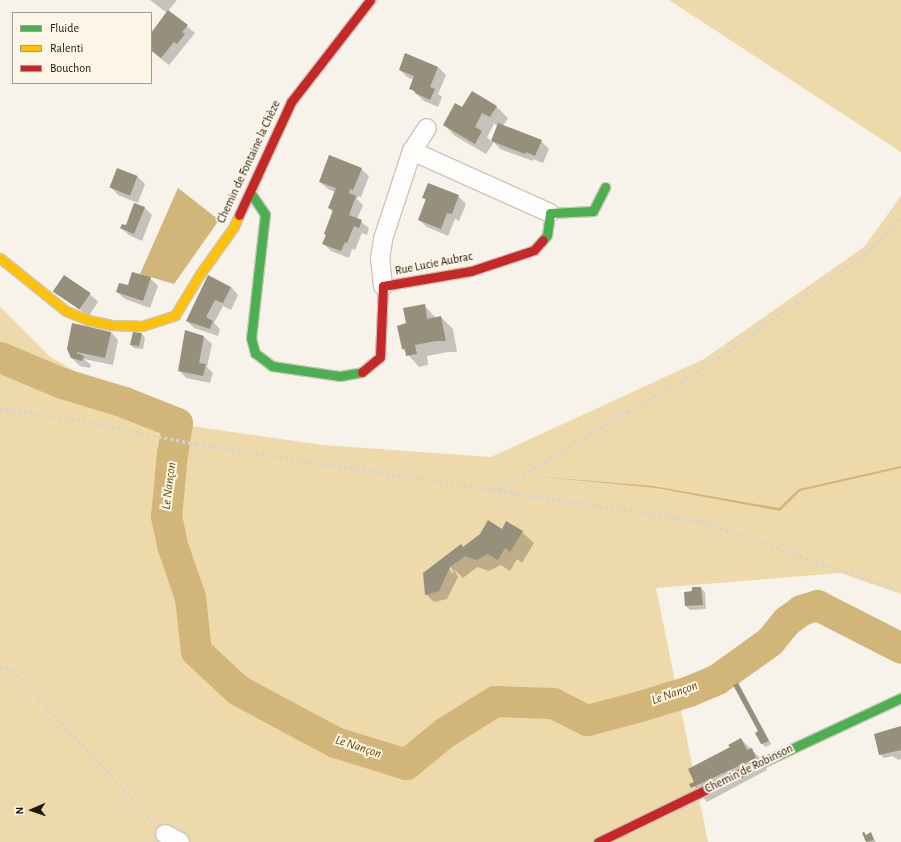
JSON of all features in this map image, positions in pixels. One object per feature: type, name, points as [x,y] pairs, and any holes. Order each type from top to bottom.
[{"type":"street","name":"Chemin de Fontaine la Chèze","points":[[0,258],[66,311],[88,320],[112,325],[142,326],[175,315],[200,274],[233,228],[291,102],[370,0]]},
{"type":"street","points":[[383,286],[380,260],[383,239],[412,151],[427,128]]},
{"type":"street","points":[[412,151],[550,213],[593,211],[606,187]]},
{"type":"street","name":"Rue Lucie Aubrac","points":[[250,192],[265,214],[251,338],[255,353],[272,366],[340,376],[364,372],[380,357],[383,286],[471,270],[534,250],[547,234],[550,213]]},
{"type":"street","name":"Chemin de Robinson","points":[[598,842],[759,763],[901,698]]},
{"type":"path","points":[[497,490],[628,411],[698,372],[869,251],[901,217]]},
{"type":"path","points":[[0,408],[94,423],[196,444],[703,522],[901,591]]},
{"type":"path","points":[[0,666],[13,670],[173,838]]},
{"type":"shaded area","points":[[669,0],[901,0],[901,152]]},
{"type":"shaded area","points":[[178,188],[219,220],[174,284],[140,274]]},
{"type":"shaded area","points":[[901,196],[901,594],[840,573],[656,588],[708,842],[0,842],[0,307],[49,356],[162,422],[323,445],[491,457],[704,359],[864,247]]},
{"type":"shaded area","points":[[901,466],[901,468],[800,491],[780,511],[656,488],[533,476],[653,486],[779,508],[799,489]]},
{"type":"building","points":[[168,10],[188,25],[182,32],[185,34],[177,44],[174,42],[161,58],[152,51],[152,32]]},
{"type":"building","points":[[405,53],[438,67],[430,87],[435,89],[430,100],[409,89],[414,76],[399,70]]},
{"type":"building","points":[[472,91],[497,106],[490,117],[482,113],[475,127],[482,131],[475,144],[443,125],[455,103],[462,107]]},
{"type":"building","points":[[498,123],[542,140],[535,156],[526,152],[525,154],[491,141]]},
{"type":"building","points":[[329,155],[362,168],[353,190],[350,189],[349,193],[356,196],[349,215],[362,220],[359,228],[354,226],[347,243],[345,242],[341,251],[322,244],[333,210],[328,208],[336,188],[319,182]]},
{"type":"building","points":[[117,168],[138,176],[130,195],[109,188]]},
{"type":"building","points":[[428,183],[459,195],[452,214],[447,213],[441,229],[418,220],[426,199],[422,198]]},
{"type":"building","points":[[134,203],[145,207],[134,234],[120,228],[122,224],[126,225]]},
{"type":"building","points":[[132,272],[151,277],[143,301],[116,292],[119,283],[128,285]]},
{"type":"building","points":[[64,275],[91,293],[79,309],[53,292]]},
{"type":"building","points":[[208,275],[231,287],[223,303],[215,300],[206,317],[213,321],[210,329],[186,321]]},
{"type":"building","points":[[425,304],[427,319],[441,316],[446,341],[436,341],[415,345],[417,354],[406,356],[405,349],[402,349],[397,326],[406,323],[403,308]]},
{"type":"building","points":[[72,323],[111,332],[105,358],[77,352],[84,356],[82,361],[71,358],[67,349]]},
{"type":"building","points":[[185,330],[204,336],[199,363],[206,364],[203,376],[178,371]]},
{"type":"building","points":[[133,332],[142,333],[139,346],[130,345]]},
{"type":"building","points":[[488,520],[502,529],[506,521],[523,531],[510,552],[505,548],[498,560],[488,554],[477,560],[465,556],[450,567],[439,591],[425,595],[423,573],[461,544],[463,547],[480,534]]},
{"type":"building","points":[[692,587],[701,587],[703,605],[685,606],[684,592],[692,591]]},
{"type":"building","points":[[738,683],[769,741],[761,744],[755,733],[758,731],[733,685]]},
{"type":"building","points":[[901,726],[901,750],[879,755],[874,734]]},
{"type":"building","points":[[741,738],[747,750],[752,748],[756,758],[691,788],[689,784],[694,782],[688,769],[730,747],[728,745]]},
{"type":"building","points":[[864,832],[866,835],[871,832],[874,840],[866,842],[862,833]]},
{"type":"waterway","name":"Le Nançon","points":[[0,357],[62,383],[124,402],[177,423],[172,453],[166,516],[172,545],[190,597],[196,651],[238,690],[335,742],[406,764],[445,732],[495,701],[553,703],[587,720],[640,706],[689,691],[717,679],[770,641],[786,621],[801,610],[817,605],[901,648]]},
{"type":"traffic: fast","points":[[543,240],[547,235],[550,213],[593,211],[605,187]]},
{"type":"traffic: fast","points":[[250,192],[265,214],[251,338],[255,353],[272,366],[340,376],[362,372]]},
{"type":"traffic: fast","points":[[742,772],[901,698]]},
{"type":"traffic: slow","points":[[0,258],[66,311],[88,320],[112,325],[142,326],[175,315],[200,274],[233,228],[239,215]]},
{"type":"traffic: jam","points":[[239,215],[291,102],[370,0]]},
{"type":"traffic: jam","points":[[362,372],[380,357],[383,286],[471,271],[534,250],[543,240]]},
{"type":"traffic: jam","points":[[598,842],[742,772]]}]
